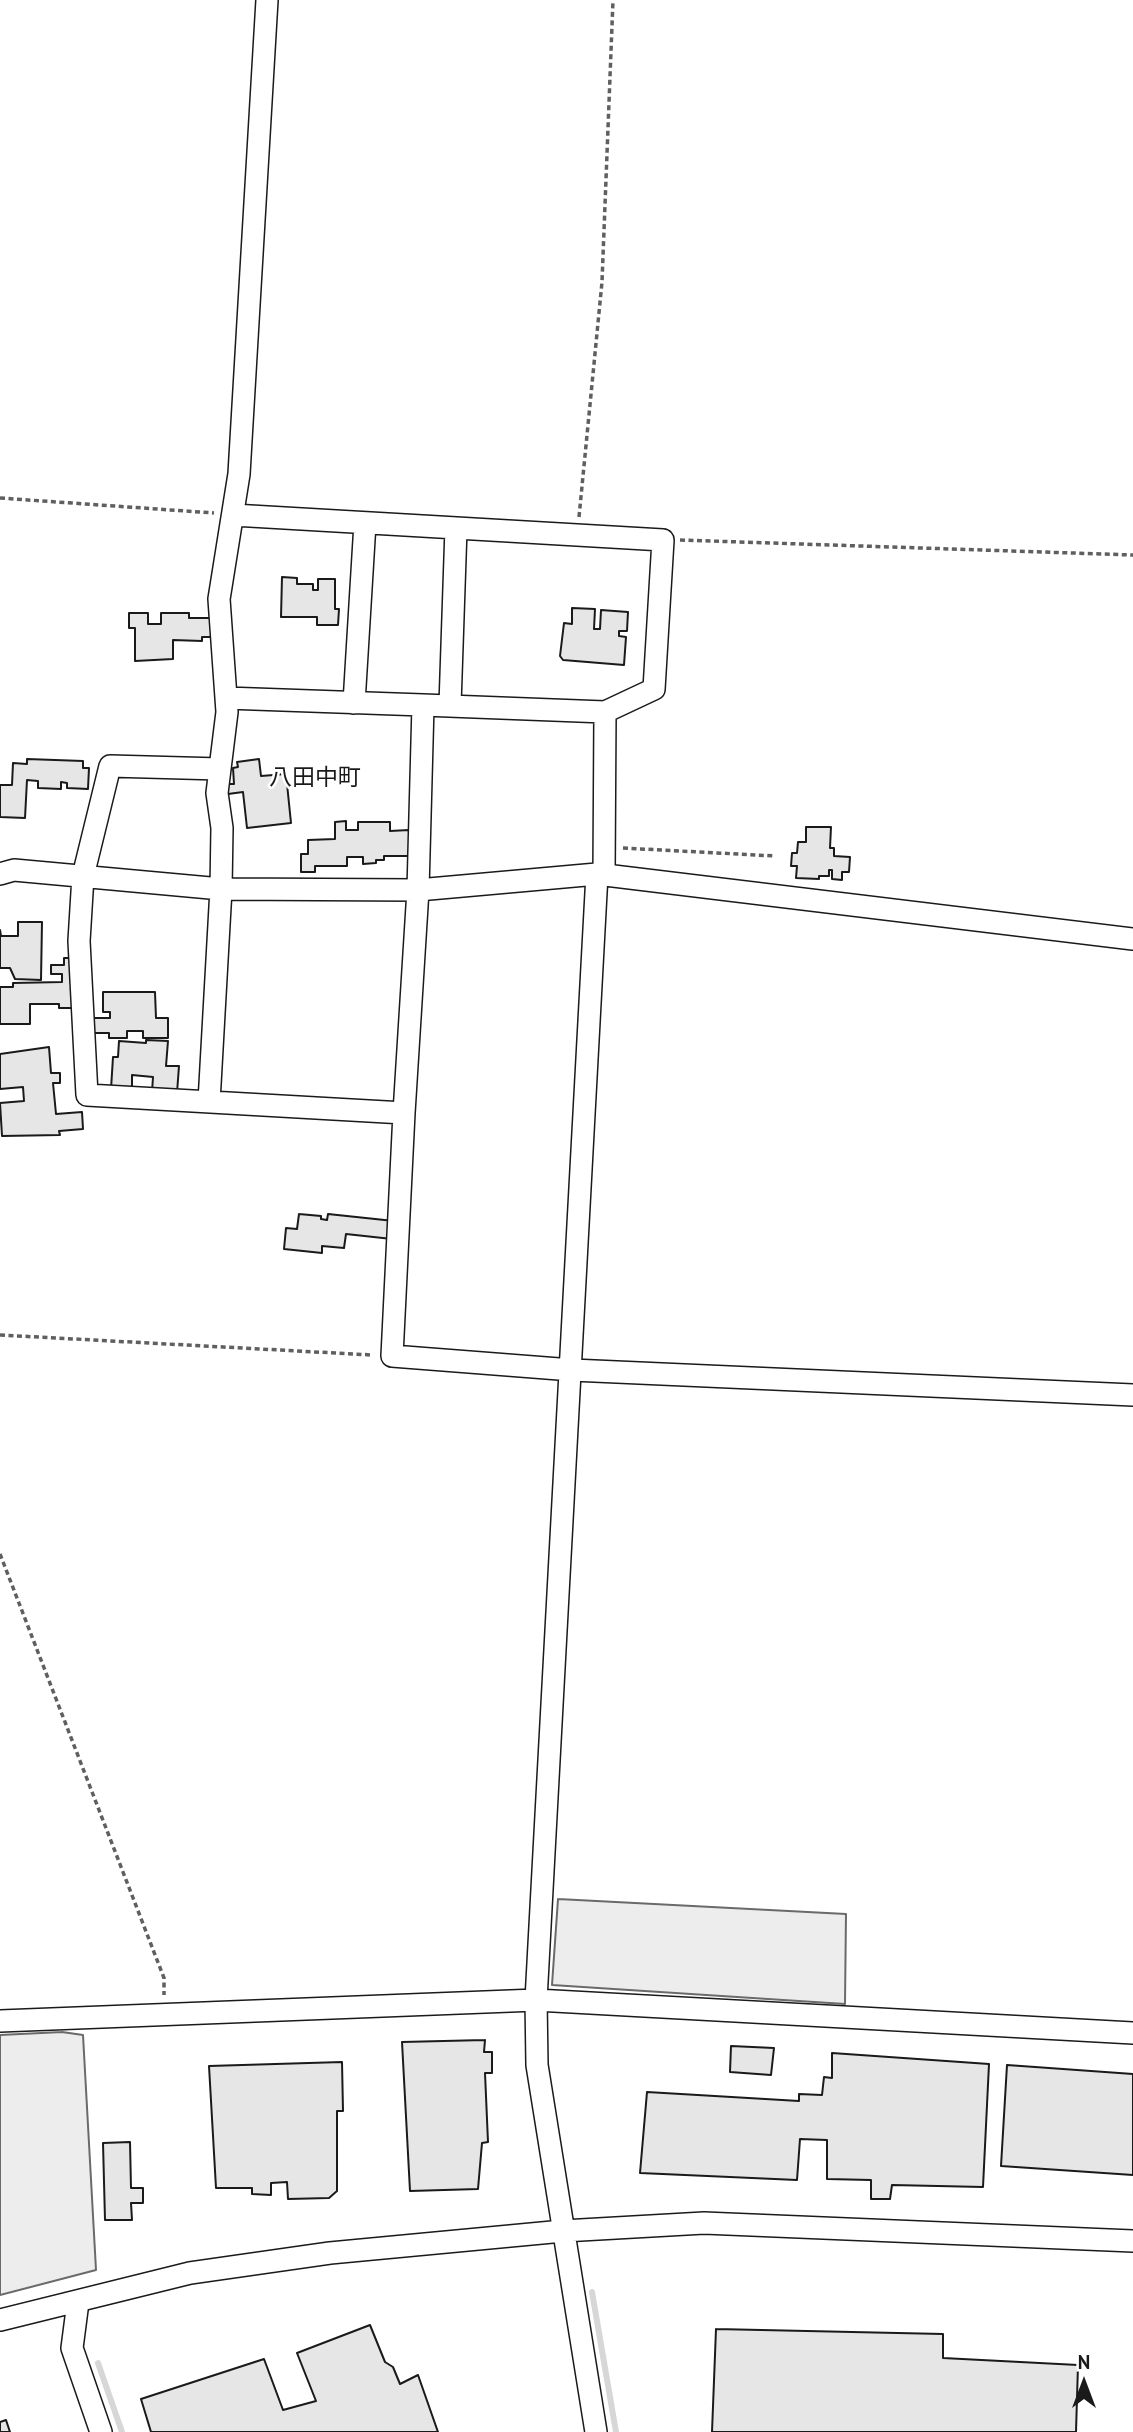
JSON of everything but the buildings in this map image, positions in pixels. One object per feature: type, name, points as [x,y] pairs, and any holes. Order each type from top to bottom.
[{"type":"street","points":[[209,1102],[221,888],[222,828],[217,793],[226,698],[219,599],[239,474],[267,0]]},
{"type":"street","points":[[226,698],[605,712],[654,689],[663,540],[233,514]]},
{"type":"street","points":[[354,703],[365,523]]},
{"type":"street","points":[[450,705],[456,528]]},
{"type":"street","points":[[423,705],[418,890],[392,1356],[572,1370],[1133,1395]]},
{"type":"street","points":[[596,2432],[537,2065],[536,2000],[604,847],[605,712]]},
{"type":"street","points":[[220,769],[110,766],[83,876],[79,942],[87,1095],[404,1113]]},
{"type":"street","points":[[0,874],[14,870],[221,888],[418,890],[601,874],[1133,939]]},
{"type":"street","points":[[0,2021],[536,2000],[1133,2033]]},
{"type":"street","points":[[0,2320],[190,2273],[305,2256],[563,2231],[704,2223],[1133,2241]]},
{"type":"street","points":[[78,2302],[72,2348],[101,2432]]},
{"type":"path","points":[[577,536],[602,282],[613,0]]},
{"type":"path","points":[[0,498],[233,514]]},
{"type":"path","points":[[663,540],[1133,555]]},
{"type":"path","points":[[604,847],[775,856]]},
{"type":"path","points":[[0,1335],[392,1356]]},
{"type":"path","points":[[0,1554],[164,1978],[163,2015]]},
{"type":"shaded area","points":[[558,1899],[846,1914],[845,2004],[552,1985]]},
{"type":"shaded area","points":[[62,2032],[83,2035],[96,2270],[0,2295],[0,2035]]},
{"type":"waterway","points":[[592,2292],[616,2432]]},
{"type":"waterway","points":[[98,2363],[122,2432]]},
{"type":"district","name":"八田中町","points":[[315,778]]}]
